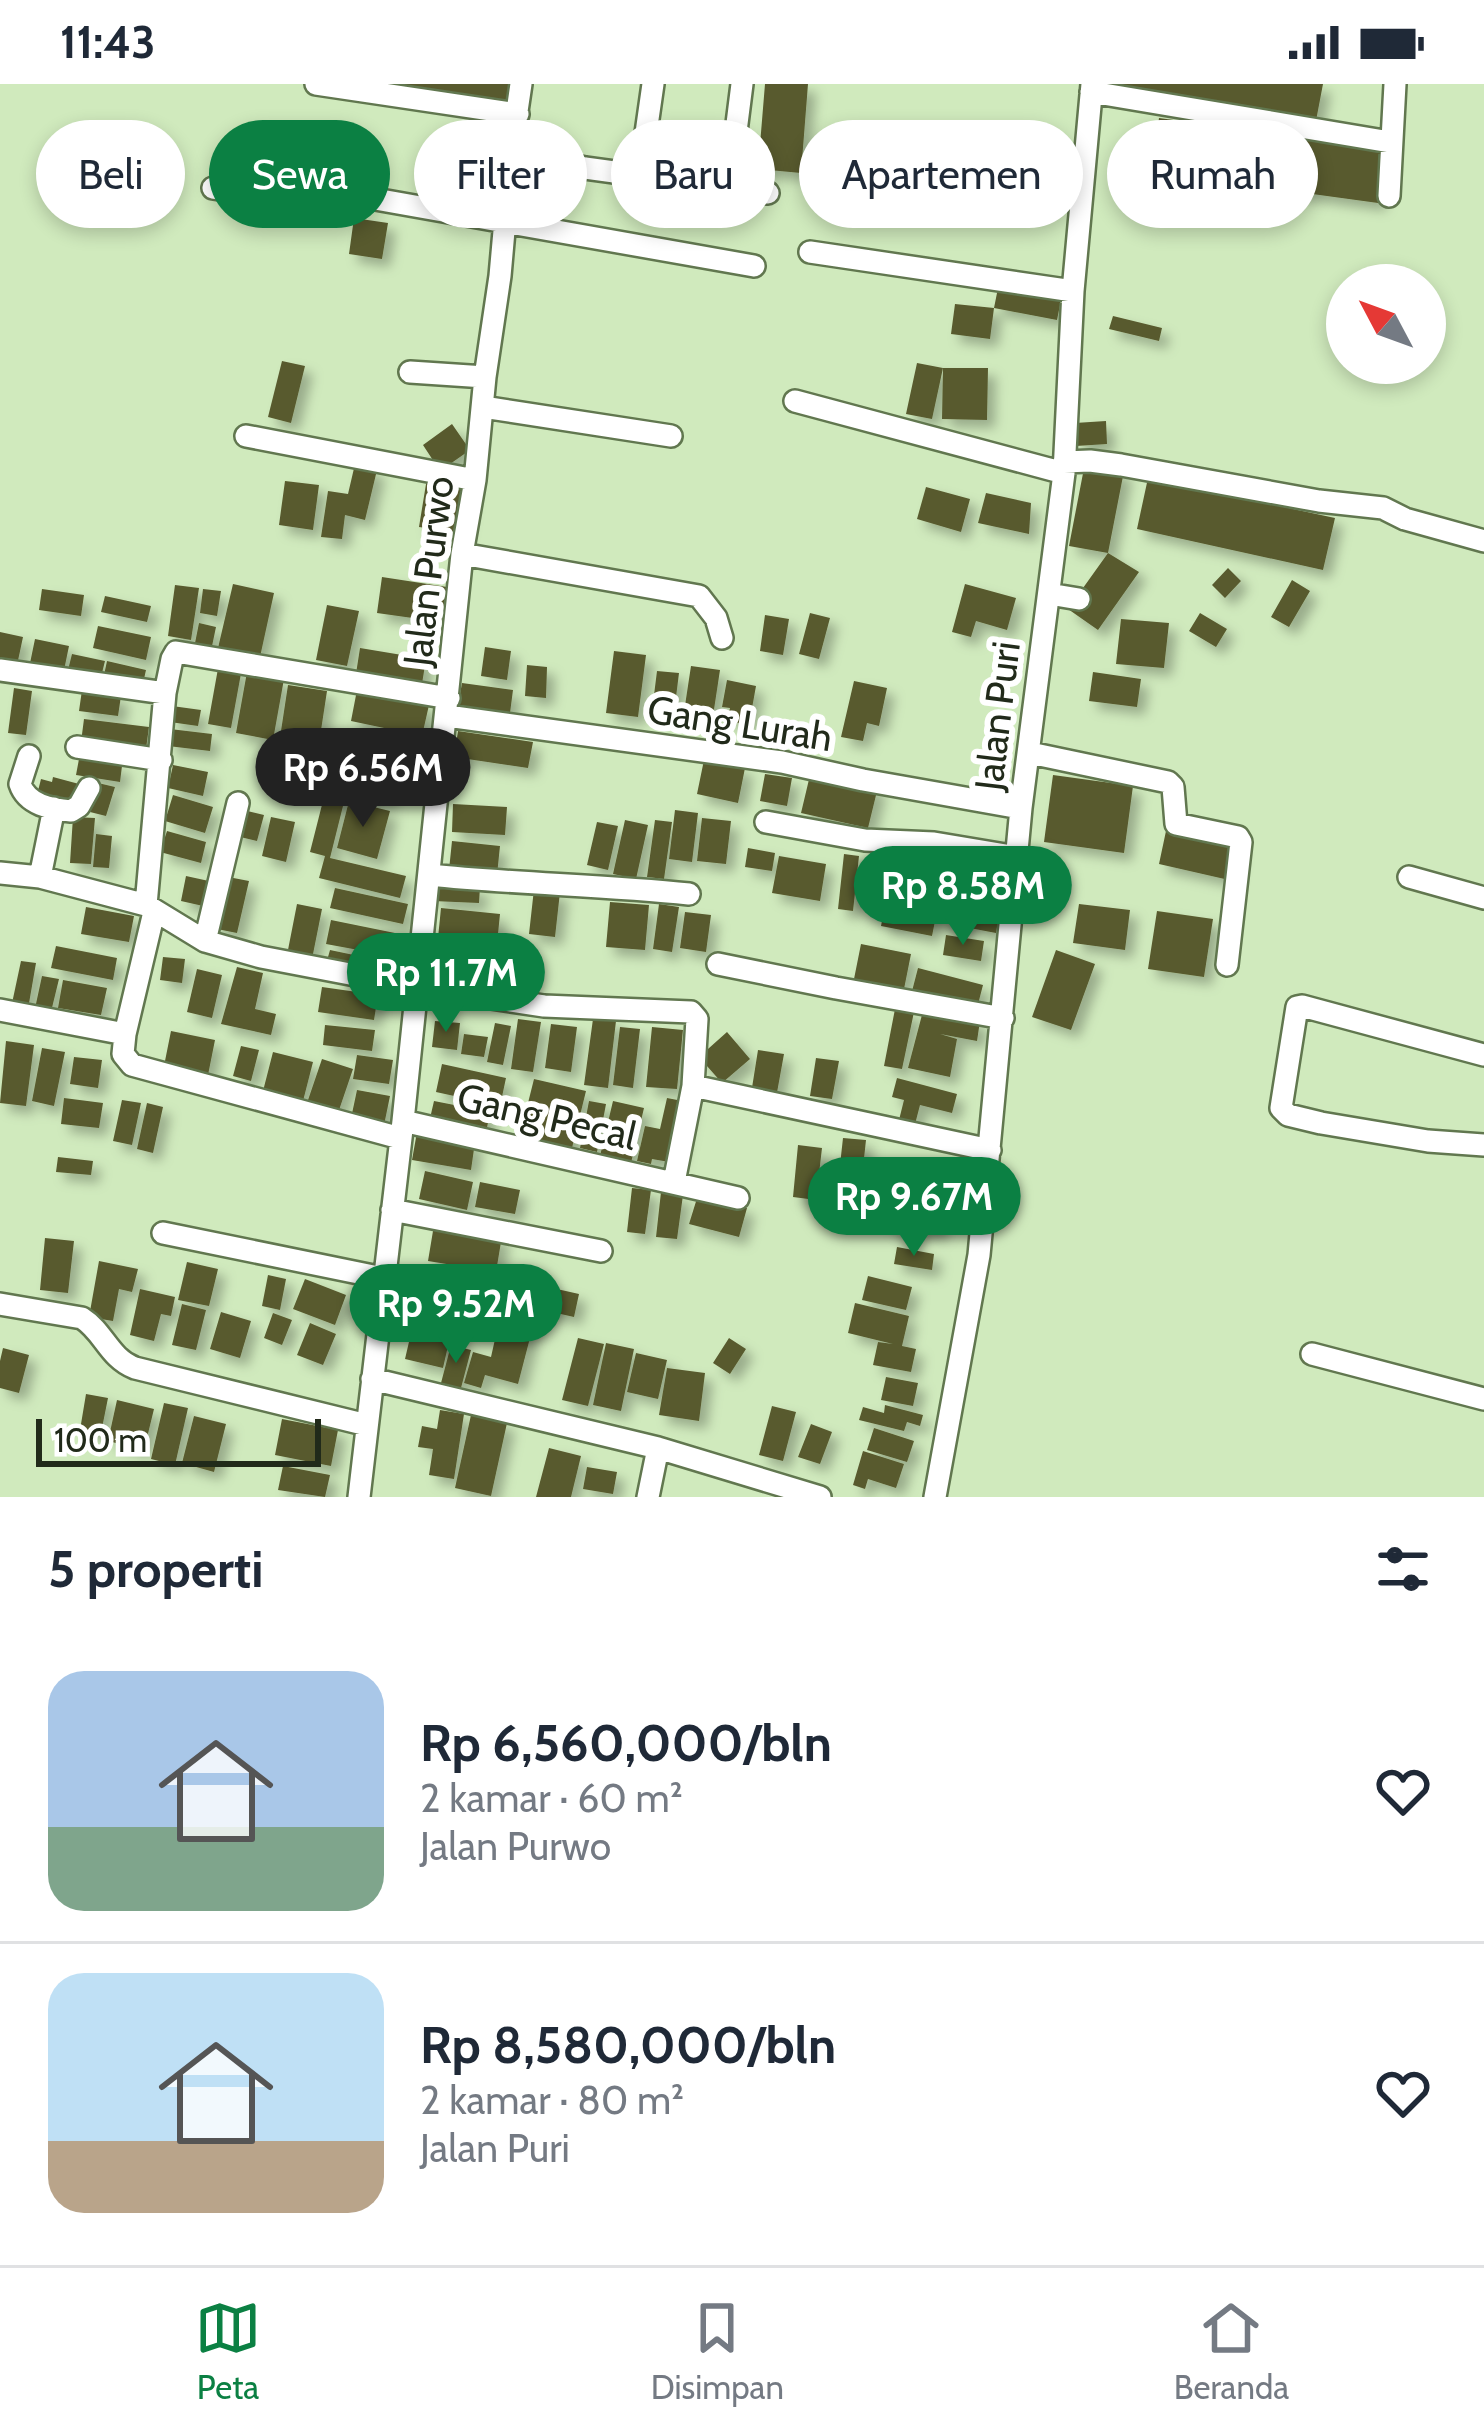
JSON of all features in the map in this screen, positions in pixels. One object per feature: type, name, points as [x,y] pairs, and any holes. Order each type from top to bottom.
[{"type":"street","points":[[316,84],[518,115]]},
{"type":"street","name":"Jalan Purwo","points":[[517,120],[521,84]]},
{"type":"street","points":[[648,120],[653,84]]},
{"type":"street","points":[[737,120],[742,84]]},
{"type":"street","points":[[1388,196],[1395,84]]},
{"type":"street","points":[[1092,88],[1390,142]]},
{"type":"street","name":"Jalan Puri","points":[[935,1497],[980,1247],[1021,808],[1064,468],[1073,291],[1092,88]]},
{"type":"street","name":"Jalan Purwo","points":[[359,1497],[462,554],[505,228]]},
{"type":"street","points":[[540,228],[754,266]]},
{"type":"street","points":[[810,252],[1073,291]]},
{"type":"street","points":[[410,372],[485,377]]},
{"type":"street","points":[[795,401],[1064,468],[1090,461],[1383,508],[1405,519],[1484,541]]},
{"type":"street","points":[[483,407],[670,436]]},
{"type":"street","points":[[247,436],[475,480]]},
{"type":"street","points":[[462,554],[699,596],[716,618],[722,638]]},
{"type":"street","points":[[1049,594],[1079,599]]},
{"type":"street","name":"Gang Lurah","points":[[165,693],[172,656],[178,651],[448,707],[782,762],[1021,808]]},
{"type":"street","points":[[0,670],[165,693],[150,909],[124,1044]]},
{"type":"street","points":[[77,746],[161,760]]},
{"type":"street","points":[[1030,753],[1168,782],[1173,788],[1176,824],[1240,839],[1227,965]]},
{"type":"street","points":[[29,756],[20,784],[34,802],[75,809],[88,788]]},
{"type":"street","points":[[205,941],[238,803]]},
{"type":"street","points":[[40,877],[54,808]]},
{"type":"street","points":[[766,822],[865,840],[934,842],[1017,857]]},
{"type":"street","points":[[0,872],[40,877],[150,909],[205,941],[261,957],[418,987],[567,1008],[691,1012],[697,1019],[693,1086],[674,1182]]},
{"type":"street","points":[[429,875],[689,894]]},
{"type":"street","points":[[1408,877],[1484,898]]},
{"type":"street","points":[[718,964],[1003,1018]]},
{"type":"street","points":[[1484,1055],[1297,1006],[1281,1108],[1288,1115],[1322,1123],[1484,1145]]},
{"type":"street","name":"Gang Pecal","points":[[0,1010],[124,1044],[131,1065],[402,1129],[738,1198]]},
{"type":"street","points":[[693,1086],[990,1150]]},
{"type":"street","points":[[392,1210],[601,1251]]},
{"type":"street","points":[[163,1233],[383,1278]]},
{"type":"street","points":[[0,1304],[82,1318],[118,1360],[135,1368],[368,1424]]},
{"type":"street","points":[[1312,1354],[1484,1399]]},
{"type":"street","points":[[372,1379],[658,1448],[820,1497]]},
{"type":"street","points":[[648,1497],[658,1448]]},
{"type":"building","points":[[363,84],[511,84],[506,111]]},
{"type":"building","points":[[765,84],[808,84],[805,120],[799,120],[799,173],[775,171],[775,120],[762,120]]},
{"type":"building","points":[[1323,84],[1316,120],[1284,120],[1110,86]]},
{"type":"building","points":[[1318,140],[1385,149],[1378,203],[1318,195]]},
{"type":"building","points":[[353,228],[387,228],[382,259],[349,254]]},
{"type":"building","points":[[998,288],[1061,300],[1057,320],[994,308]]},
{"type":"building","points":[[955,304],[994,308],[990,339],[951,334]]},
{"type":"building","points":[[1113,316],[1162,328],[1159,341],[1109,329]]},
{"type":"building","points":[[282,361],[305,366],[291,423],[268,417]]},
{"type":"building","points":[[917,363],[943,368],[932,419],[906,414]]},
{"type":"building","points":[[943,368],[988,368],[987,420],[942,419]]},
{"type":"building","points":[[1106,421],[1107,444],[1076,446],[1075,423]]},
{"type":"building","points":[[452,424],[470,450],[440,471],[423,445]]},
{"type":"building","points":[[1085,463],[1124,471],[1108,553],[1069,546]]},
{"type":"building","points":[[355,464],[377,470],[365,520],[345,515],[342,539],[321,537],[328,491],[348,494]]},
{"type":"building","points":[[427,478],[468,484],[460,533],[419,527]]},
{"type":"building","points":[[1148,478],[1335,518],[1323,570],[1137,529]]},
{"type":"building","points":[[285,481],[319,485],[313,530],[279,525]]},
{"type":"building","points":[[926,487],[970,499],[961,532],[917,519]]},
{"type":"building","points":[[986,493],[1031,503],[1029,534],[978,523]]},
{"type":"building","points":[[1108,553],[1139,572],[1098,630],[1068,609]]},
{"type":"building","points":[[1228,568],[1241,581],[1225,598],[1212,585]]},
{"type":"building","points":[[382,577],[447,587],[441,622],[377,613]]},
{"type":"building","points":[[1292,580],[1310,591],[1289,627],[1271,617]]},
{"type":"building","points":[[233,584],[274,593],[260,657],[218,648]]},
{"type":"building","points":[[965,584],[1016,598],[1007,630],[976,621],[971,637],[952,632]]},
{"type":"building","points":[[175,585],[199,588],[191,640],[168,636]]},
{"type":"building","points":[[42,589],[84,595],[81,616],[39,610]]},
{"type":"building","points":[[203,589],[221,591],[217,616],[200,613]]},
{"type":"building","points":[[105,596],[151,606],[147,622],[101,612]]},
{"type":"building","points":[[327,605],[359,611],[347,666],[316,660]]},
{"type":"building","points":[[810,613],[830,618],[819,659],[799,654]]},
{"type":"building","points":[[1200,613],[1227,629],[1216,647],[1189,631]]},
{"type":"building","points":[[765,615],[789,619],[783,655],[760,651]]},
{"type":"building","points":[[1121,619],[1169,623],[1164,668],[1116,664]]},
{"type":"building","points":[[199,623],[216,627],[211,651],[194,648]]},
{"type":"building","points":[[98,626],[151,637],[146,660],[93,648]]},
{"type":"building","points":[[0,632],[23,637],[16,670],[0,667]]},
{"type":"building","points":[[35,639],[69,646],[63,675],[29,668]]},
{"type":"building","points":[[485,647],[511,651],[507,680],[481,676]]},
{"type":"building","points":[[360,648],[426,659],[421,690],[355,680]]},
{"type":"building","points":[[614,651],[646,655],[638,717],[606,713]]},
{"type":"building","points":[[72,654],[105,661],[100,681],[67,674]]},
{"type":"building","points":[[107,661],[146,670],[142,688],[103,680]]},
{"type":"building","points":[[219,663],[242,668],[231,728],[208,724]]},
{"type":"building","points":[[527,665],[547,667],[546,698],[525,696]]},
{"type":"building","points":[[691,666],[720,670],[713,716],[684,712]]},
{"type":"building","points":[[657,671],[679,673],[674,713],[652,711]]},
{"type":"building","points":[[247,672],[284,679],[273,740],[236,733]]},
{"type":"building","points":[[1093,672],[1141,679],[1137,707],[1089,701]]},
{"type":"building","points":[[727,680],[756,686],[749,725],[727,721],[730,708],[722,707]]},
{"type":"building","points":[[854,681],[887,688],[879,726],[867,723],[863,741],[841,737]]},
{"type":"building","points":[[462,683],[513,690],[510,713],[458,705]]},
{"type":"building","points":[[288,685],[327,691],[318,750],[279,744]]},
{"type":"building","points":[[14,688],[32,691],[26,735],[8,733]]},
{"type":"building","points":[[82,690],[121,696],[118,716],[79,711]]},
{"type":"building","points":[[357,690],[429,705],[422,736],[351,721]]},
{"type":"building","points":[[172,706],[201,710],[198,726],[170,722]]},
{"type":"building","points":[[84,719],[149,727],[146,749],[81,742]]},
{"type":"building","points":[[170,729],[212,734],[210,751],[168,746]]},
{"type":"building","points":[[350,729],[401,739],[395,764],[345,754]]},
{"type":"building","points":[[458,731],[533,742],[528,768],[454,757]]},
{"type":"building","points":[[79,759],[122,766],[120,782],[76,775]]},
{"type":"building","points":[[704,760],[745,768],[738,803],[697,794]]},
{"type":"building","points":[[173,765],[208,772],[203,796],[168,788]]},
{"type":"building","points":[[811,771],[878,787],[868,828],[801,813]]},
{"type":"building","points":[[348,773],[392,782],[389,800],[344,792]]},
{"type":"building","points":[[765,774],[792,778],[787,806],[760,801]]},
{"type":"building","points":[[1053,775],[1133,786],[1124,853],[1044,842]]},
{"type":"building","points":[[53,777],[79,784],[73,806],[37,795],[41,779],[52,782]]},
{"type":"building","points":[[98,783],[115,787],[106,816],[90,812]]},
{"type":"building","points":[[326,789],[346,794],[330,858],[406,876],[400,898],[319,878],[325,856],[310,852]]},
{"type":"building","points":[[173,795],[213,807],[205,833],[165,821]]},
{"type":"building","points":[[349,801],[390,811],[377,859],[337,848]]},
{"type":"building","points":[[453,804],[507,807],[505,835],[452,832]]},
{"type":"building","points":[[239,809],[264,815],[257,841],[232,835]]},
{"type":"building","points":[[675,810],[698,813],[692,862],[669,859]]},
{"type":"building","points":[[73,817],[95,818],[91,864],[70,863]]},
{"type":"building","points":[[271,817],[295,822],[286,862],[262,856]]},
{"type":"building","points":[[702,818],[731,821],[726,864],[697,861]]},
{"type":"building","points":[[625,820],[648,825],[636,879],[613,874]]},
{"type":"building","points":[[655,820],[672,822],[664,879],[647,877]]},
{"type":"building","points":[[597,822],[618,826],[608,870],[587,865]]},
{"type":"building","points":[[167,831],[206,842],[201,863],[160,852]]},
{"type":"building","points":[[1166,831],[1236,847],[1229,880],[1159,864]]},
{"type":"building","points":[[96,834],[112,836],[109,868],[93,867]]},
{"type":"building","points":[[452,841],[500,846],[497,875],[449,870]]},
{"type":"building","points":[[748,848],[775,853],[772,871],[745,867]]},
{"type":"building","points":[[844,854],[859,856],[853,911],[838,909]]},
{"type":"building","points":[[779,856],[826,864],[820,901],[772,893]]},
{"type":"building","points":[[953,860],[1004,866],[1001,890],[950,884]]},
{"type":"building","points":[[186,876],[218,883],[212,908],[181,901]]},
{"type":"building","points":[[223,876],[249,881],[237,933],[212,928]]},
{"type":"building","points":[[434,885],[480,887],[479,903],[433,901]]},
{"type":"building","points":[[335,888],[408,904],[403,924],[330,908]]},
{"type":"building","points":[[534,889],[560,892],[555,937],[529,934]]},
{"type":"building","points":[[944,893],[1001,904],[996,933],[938,922]]},
{"type":"building","points":[[887,896],[938,906],[932,936],[881,926]]},
{"type":"building","points":[[610,902],[649,905],[645,950],[606,947]]},
{"type":"building","points":[[297,904],[322,909],[312,959],[287,955]]},
{"type":"building","points":[[659,904],[679,907],[672,952],[653,949]]},
{"type":"building","points":[[1079,904],[1130,910],[1125,950],[1073,943]]},
{"type":"building","points":[[86,907],[134,916],[129,942],[81,934]]},
{"type":"building","points":[[441,908],[500,914],[497,944],[438,938]]},
{"type":"building","points":[[1157,911],[1213,919],[1204,977],[1148,969]]},
{"type":"building","points":[[685,912],[711,915],[706,952],[680,948]]},
{"type":"building","points":[[331,920],[395,933],[391,956],[326,944]]},
{"type":"building","points":[[946,935],[984,941],[981,961],[943,955]]},
{"type":"building","points":[[861,944],[911,954],[904,989],[854,979]]},
{"type":"building","points":[[56,946],[117,958],[113,980],[51,968]]},
{"type":"building","points":[[330,950],[397,964],[394,978],[326,964]]},
{"type":"building","points":[[1056,950],[1095,964],[1071,1030],[1032,1017]]},
{"type":"building","points":[[163,957],[185,959],[182,983],[160,980]]},
{"type":"building","points":[[21,961],[36,963],[28,1009],[11,1008]]},
{"type":"building","points":[[237,967],[263,973],[255,1009],[276,1014],[271,1035],[221,1024]]},
{"type":"building","points":[[918,968],[983,985],[976,1012],[911,995]]},
{"type":"building","points":[[197,969],[222,975],[212,1018],[187,1012]]},
{"type":"building","points":[[42,976],[59,979],[50,1016],[34,1013]]},
{"type":"building","points":[[63,980],[107,988],[101,1015],[58,1008]]},
{"type":"building","points":[[322,987],[378,995],[374,1020],[318,1012]]},
{"type":"building","points":[[895,1009],[914,1012],[902,1069],[884,1066]]},
{"type":"building","points":[[923,1011],[980,1021],[977,1041],[940,1034],[957,1039],[950,1077],[908,1068]]},
{"type":"building","points":[[518,1019],[541,1022],[533,1072],[511,1069]]},
{"type":"building","points":[[593,1019],[616,1021],[608,1088],[584,1085]]},
{"type":"building","points":[[435,1021],[460,1023],[457,1050],[432,1047]]},
{"type":"building","points":[[495,1023],[511,1026],[503,1065],[487,1062]]},
{"type":"building","points":[[551,1024],[577,1027],[571,1072],[545,1068]]},
{"type":"building","points":[[325,1025],[375,1030],[372,1051],[323,1045]]},
{"type":"building","points":[[620,1027],[640,1029],[633,1088],[613,1085]]},
{"type":"building","points":[[652,1027],[683,1030],[677,1089],[646,1087]]},
{"type":"building","points":[[171,1031],[215,1040],[208,1075],[164,1066]]},
{"type":"building","points":[[727,1032],[750,1059],[722,1083],[699,1057]]},
{"type":"building","points":[[464,1034],[488,1037],[484,1057],[461,1054]]},
{"type":"building","points":[[6,1041],[34,1045],[26,1106],[0,1103]]},
{"type":"building","points":[[241,1046],[259,1050],[251,1081],[233,1076]]},
{"type":"building","points":[[42,1048],[65,1052],[54,1106],[32,1101]]},
{"type":"building","points":[[758,1050],[784,1054],[776,1098],[751,1094]]},
{"type":"building","points":[[273,1052],[313,1062],[303,1101],[263,1091]]},
{"type":"building","points":[[357,1055],[393,1060],[389,1084],[353,1079]]},
{"type":"building","points":[[74,1057],[102,1060],[98,1088],[70,1084]]},
{"type":"building","points":[[816,1058],[839,1061],[832,1099],[810,1096]]},
{"type":"building","points":[[322,1059],[353,1069],[338,1113],[307,1103]]},
{"type":"building","points":[[442,1064],[506,1078],[500,1106],[436,1092]]},
{"type":"building","points":[[897,1078],[957,1094],[952,1113],[920,1105],[913,1132],[897,1128],[904,1100],[892,1097]]},
{"type":"building","points":[[534,1079],[586,1091],[571,1152],[519,1139]]},
{"type":"building","points":[[357,1090],[390,1096],[383,1130],[350,1123]]},
{"type":"building","points":[[64,1098],[103,1103],[99,1128],[61,1124]]},
{"type":"building","points":[[667,1098],[688,1102],[675,1163],[637,1161],[645,1126],[660,1129]]},
{"type":"building","points":[[122,1100],[141,1103],[132,1145],[113,1141]]},
{"type":"building","points":[[434,1101],[490,1112],[485,1138],[428,1127]]},
{"type":"building","points":[[589,1101],[606,1104],[597,1152],[580,1148]]},
{"type":"building","points":[[613,1101],[644,1108],[631,1163],[600,1156]]},
{"type":"building","points":[[147,1103],[163,1107],[153,1153],[137,1149]]},
{"type":"building","points":[[417,1132],[475,1142],[471,1170],[412,1160]]},
{"type":"building","points":[[843,1138],[866,1140],[861,1186],[838,1183]]},
{"type":"building","points":[[798,1145],[822,1148],[816,1200],[793,1197]]},
{"type":"building","points":[[58,1157],[93,1161],[91,1175],[56,1172]]},
{"type":"building","points":[[425,1171],[473,1182],[467,1210],[419,1199]]},
{"type":"building","points":[[480,1182],[520,1190],[515,1214],[475,1207]]},
{"type":"building","points":[[903,1183],[944,1192],[941,1204],[900,1195]]},
{"type":"building","points":[[632,1188],[651,1190],[645,1234],[627,1232]]},
{"type":"building","points":[[661,1192],[683,1195],[677,1239],[656,1237]]},
{"type":"building","points":[[698,1195],[747,1208],[739,1237],[689,1224]]},
{"type":"building","points":[[888,1207],[942,1216],[939,1233],[885,1225]]},
{"type":"building","points":[[434,1225],[502,1236],[496,1272],[428,1261]]},
{"type":"building","points":[[45,1238],[74,1241],[68,1293],[40,1290]]},
{"type":"building","points":[[897,1247],[934,1254],[932,1270],[894,1264]]},
{"type":"building","points":[[99,1261],[138,1269],[132,1292],[119,1289],[113,1321],[89,1317]]},
{"type":"building","points":[[187,1262],[218,1269],[209,1306],[178,1300]]},
{"type":"building","points":[[421,1267],[463,1274],[459,1300],[417,1294]]},
{"type":"building","points":[[268,1275],[286,1279],[280,1310],[262,1306]]},
{"type":"building","points":[[868,1276],[912,1287],[906,1310],[862,1300]]},
{"type":"building","points":[[305,1279],[346,1295],[335,1325],[293,1309]]},
{"type":"building","points":[[508,1280],[542,1288],[531,1331],[497,1323]]},
{"type":"building","points":[[548,1287],[579,1294],[574,1317],[543,1310]]},
{"type":"building","points":[[140,1289],[175,1297],[171,1316],[161,1314],[154,1341],[130,1335]]},
{"type":"building","points":[[401,1297],[461,1308],[456,1335],[396,1324]]},
{"type":"building","points":[[855,1303],[909,1316],[902,1346],[916,1349],[911,1372],[873,1365],[878,1342],[893,1344],[848,1333]]},
{"type":"building","points":[[182,1304],[206,1310],[196,1350],[172,1345]]},
{"type":"building","points":[[221,1312],[251,1321],[240,1358],[210,1349]]},
{"type":"building","points":[[273,1313],[292,1320],[282,1345],[264,1338]]},
{"type":"building","points":[[310,1323],[336,1334],[323,1365],[297,1355]]},
{"type":"building","points":[[498,1326],[531,1334],[518,1384],[485,1375],[481,1388],[464,1383],[473,1352],[491,1357]]},
{"type":"building","points":[[412,1329],[450,1337],[443,1368],[405,1359]]},
{"type":"building","points":[[578,1338],[604,1344],[588,1406],[562,1400]]},
{"type":"building","points":[[729,1338],[746,1349],[730,1374],[713,1363]]},
{"type":"building","points":[[606,1343],[634,1349],[621,1411],[593,1405]]},
{"type":"building","points":[[451,1345],[471,1350],[461,1388],[441,1383]]},
{"type":"building","points":[[3,1348],[29,1355],[19,1393],[0,1388]]},
{"type":"building","points":[[636,1353],[667,1360],[658,1399],[627,1392]]},
{"type":"building","points":[[667,1368],[705,1373],[699,1421],[659,1415]]},
{"type":"building","points":[[886,1377],[918,1383],[913,1406],[881,1400]]},
{"type":"building","points":[[86,1394],[108,1398],[101,1433],[80,1430]]},
{"type":"building","points":[[117,1400],[154,1409],[144,1450],[108,1441]]},
{"type":"building","points":[[164,1403],[188,1408],[175,1465],[151,1459]]},
{"type":"building","points":[[885,1405],[923,1415],[920,1426],[907,1422],[904,1431],[859,1420],[863,1407],[884,1413]]},
{"type":"building","points":[[772,1406],[796,1412],[783,1461],[759,1455]]},
{"type":"building","points":[[440,1410],[464,1414],[454,1479],[429,1475],[433,1449],[418,1447],[422,1426],[437,1429]]},
{"type":"building","points":[[471,1415],[507,1423],[491,1496],[455,1488]]},
{"type":"building","points":[[194,1416],[226,1424],[214,1472],[182,1463]]},
{"type":"building","points":[[282,1419],[338,1430],[331,1466],[275,1455]]},
{"type":"building","points":[[811,1424],[832,1432],[820,1464],[798,1457]]},
{"type":"building","points":[[874,1428],[914,1441],[907,1462],[867,1450]]},
{"type":"building","points":[[549,1448],[581,1456],[571,1497],[536,1497]]},
{"type":"building","points":[[863,1451],[904,1464],[896,1488],[868,1479],[865,1489],[853,1485]]},
{"type":"building","points":[[283,1466],[330,1475],[325,1497],[278,1490]]},
{"type":"building","points":[[587,1467],[617,1472],[613,1494],[583,1489]]}]
